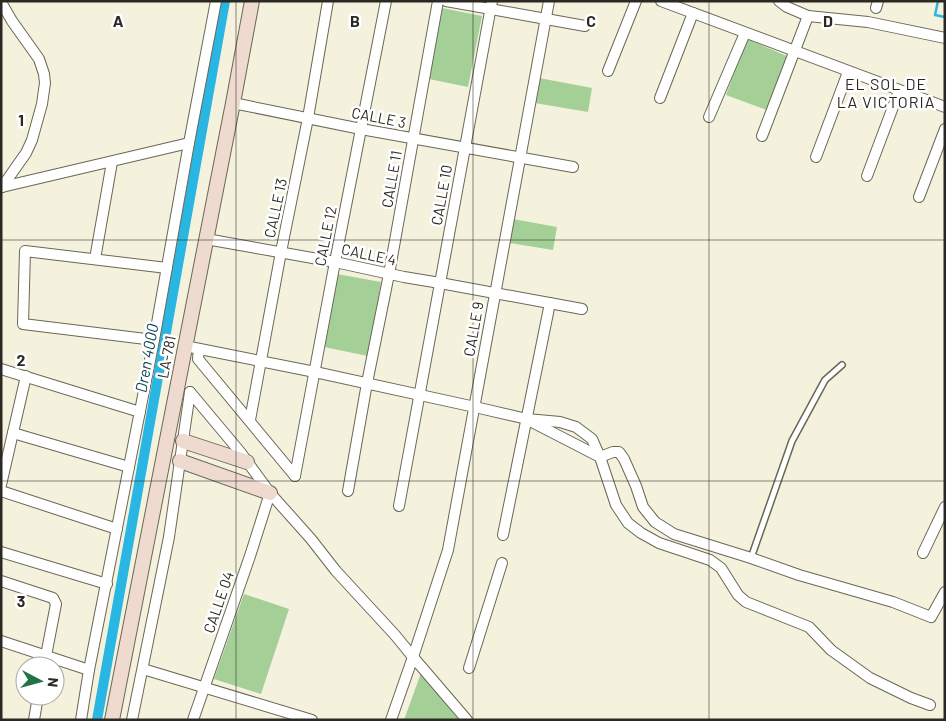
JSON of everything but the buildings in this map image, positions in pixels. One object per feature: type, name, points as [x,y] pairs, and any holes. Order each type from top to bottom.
[{"type":"street","points":[[81,720],[89,670],[154,340],[216,1]]},
{"type":"street","name":"LA-781","points":[[112,720],[252,1]]},
{"type":"street","name":"CALLE 13","points":[[250,420],[308,118],[328,1]]},
{"type":"street","name":"CALLE 12","points":[[250,420],[295,476],[386,1]]},
{"type":"street","name":"CALLE 11","points":[[348,491],[438,1]]},
{"type":"street","points":[[446,1],[491,5],[545,19],[585,26]]},
{"type":"street","name":"CALLE 9","points":[[391,720],[448,550],[549,1]]},
{"type":"street","points":[[608,72],[636,1]]},
{"type":"street","points":[[661,1],[945,107]]},
{"type":"street","points":[[779,1],[787,7],[808,16],[868,22],[945,38]]},
{"type":"street","points":[[1,2],[39,59],[45,82],[42,104],[32,140],[26,153],[2,187],[189,143]]},
{"type":"street","name":"CALLE 10","points":[[399,506],[491,5]]},
{"type":"street","points":[[660,98],[694,14]]},
{"type":"street","points":[[762,136],[808,16]]},
{"type":"street","points":[[710,117],[745,33]]},
{"type":"street","points":[[816,158],[848,72]]},
{"type":"street","points":[[867,176],[899,91]]},
{"type":"street","name":"CALLE 3","points":[[233,103],[361,130],[573,167]]},
{"type":"street","points":[[919,196],[945,129]]},
{"type":"street","points":[[95,259],[112,162]]},
{"type":"street","name":"CALLE 4","points":[[206,239],[582,309]]},
{"type":"street","points":[[154,340],[23,324],[25,251],[167,268]]},
{"type":"street","points":[[503,535],[550,303]]},
{"type":"street","points":[[185,346],[474,406],[527,420],[560,422],[576,427],[592,439],[600,456],[616,504],[628,523],[641,534],[659,543],[710,560],[721,568],[738,595],[746,602],[809,627],[831,650],[870,678],[930,705]]},
{"type":"street","points":[[199,349],[198,358],[250,420]]},
{"type":"street","points":[[1,369],[140,412]]},
{"type":"street","points":[[1,485],[26,376]]},
{"type":"street","points":[[136,719],[142,669],[169,537],[190,392],[336,571],[395,635],[467,720]]},
{"type":"street","points":[[527,420],[600,456],[619,452],[636,486],[643,507],[655,522],[674,534],[799,575],[893,602],[931,617],[945,592]]},
{"type":"street","points":[[13,433],[129,468]]},
{"type":"street","points":[[183,441],[247,462]]},
{"type":"street","points":[[180,461],[270,492]]},
{"type":"street","points":[[1,491],[117,530]]},
{"type":"street","name":"CALLE 04","points":[[193,720],[250,556],[270,492]]},
{"type":"street","points":[[923,553],[945,506]]},
{"type":"street","points":[[1,552],[107,584]]},
{"type":"street","points":[[469,668],[502,563]]},
{"type":"street","points":[[1,581],[53,598],[56,604],[45,656]]},
{"type":"street","points":[[1,641],[33,656]]},
{"type":"street","points":[[65,665],[89,670]]},
{"type":"street","points":[[142,669],[312,720]]},
{"type":"street","points":[[34,720],[36,706]]},
{"type":"lane","points":[[751,558],[792,441],[825,380],[842,365]]},
{"type":"green space","points":[[442,8],[482,16],[468,87],[429,79]]},
{"type":"green space","points":[[747,39],[787,56],[767,110],[726,95]]},
{"type":"green space","points":[[539,78],[592,88],[588,112],[535,103]]},
{"type":"green space","points":[[513,219],[557,227],[553,250],[510,243]]},
{"type":"green space","points":[[337,274],[381,282],[368,356],[324,347]]},
{"type":"green space","points":[[244,594],[289,609],[261,694],[214,679]]},
{"type":"green space","points":[[421,673],[459,720],[404,720]]},
{"type":"waterway","name":"Dren 4000","points":[[97,720],[225,1]]},
{"type":"waterway","points":[[938,1],[935,15],[945,17]]},
{"type":"district","name":"EL SOL DE LA VICTORIA","points":[[886,92]]}]
